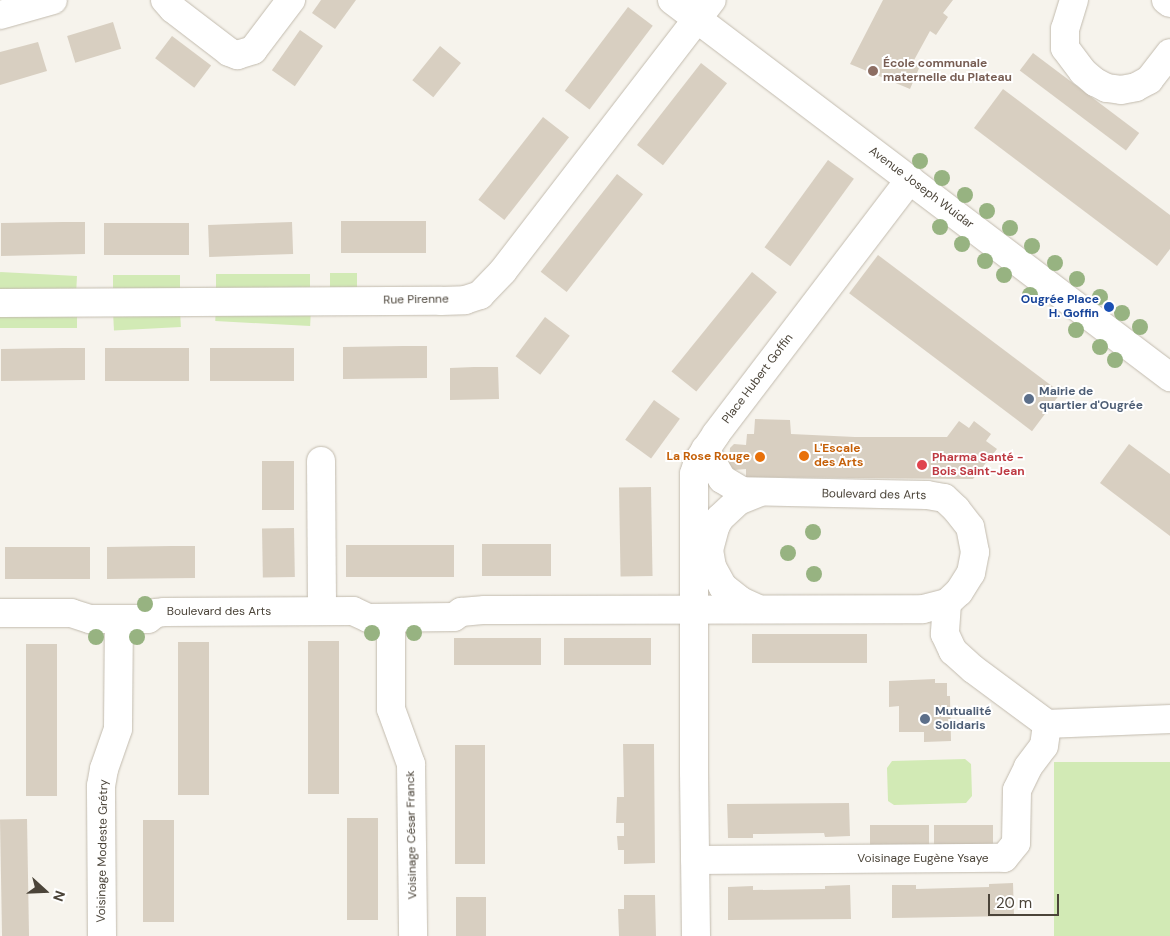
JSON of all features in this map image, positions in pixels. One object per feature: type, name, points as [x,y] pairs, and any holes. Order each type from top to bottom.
[{"type":"street","points":[[0,14],[53,0]]},
{"type":"street","points":[[165,0],[173,9],[229,52],[237,55],[254,50],[291,0]]},
{"type":"street","name":"Avenue Joseph Wuidar","points":[[672,0],[704,9],[910,179],[1170,377]]},
{"type":"street","points":[[1074,0],[1065,29],[1065,48],[1083,72],[1095,82],[1107,88],[1121,90],[1136,87],[1150,80],[1170,53]]},
{"type":"street","points":[[1166,0],[1170,3]]},
{"type":"street","name":"Rue Pirenne","points":[[0,303],[441,301],[465,300],[480,295],[503,271],[704,9]]},
{"type":"street","name":"Place Hubert Goffin","points":[[693,609],[692,483],[698,461],[910,179]]},
{"type":"street","name":"Boulevard des Arts","points":[[0,612],[71,613],[90,619],[148,619],[156,613],[164,612],[322,611],[352,612],[368,618],[391,618],[454,617],[461,612],[470,610],[923,609],[946,603],[958,592],[971,573],[975,552],[970,528],[956,509],[944,498],[928,495],[758,493],[742,491],[731,486],[716,471],[705,450]]},
{"type":"street","points":[[321,461],[322,611]]},
{"type":"street","name":"Boulevard des Arts","points":[[758,493],[738,501],[720,518],[715,527],[709,550],[712,567],[723,587],[741,601],[758,608]]},
{"type":"street","points":[[946,603],[945,634],[953,651],[973,670],[1047,724],[1170,719]]},
{"type":"street","points":[[693,609],[696,936]]},
{"type":"street","name":"Voisinage César Franck","points":[[391,618],[391,710],[411,764],[413,936]]},
{"type":"street","name":"Voisinage Modeste Grétry","points":[[102,936],[101,786],[104,769],[118,729],[120,619]]},
{"type":"street","name":"Voisinage Eugène Ysaye","points":[[695,860],[1004,858],[1016,843],[1017,790],[1028,767],[1044,746],[1047,724]]},
{"type":"green space","points":[[0,272],[77,276],[76,293],[0,289]]},
{"type":"green space","points":[[330,273],[357,273],[357,291],[330,291]]},
{"type":"green space","points":[[216,274],[310,274],[310,291],[216,291]]},
{"type":"green space","points":[[113,275],[180,275],[180,293],[113,293]]},
{"type":"green space","points":[[216,304],[311,309],[310,326],[215,321]]},
{"type":"green space","points":[[180,310],[181,327],[114,330],[113,314]]},
{"type":"green space","points":[[0,311],[77,311],[77,328],[0,328]]},
{"type":"green space","points":[[965,759],[971,764],[972,796],[966,803],[894,805],[888,801],[887,768],[892,761]]},
{"type":"green space","points":[[1054,762],[1170,762],[1170,936],[1054,936]]},
{"type":"building","points":[[321,0],[356,0],[335,29],[312,13]]},
{"type":"building","points":[[883,0],[953,0],[943,13],[948,17],[936,35],[930,31],[913,62],[920,66],[910,89],[850,64]]},
{"type":"building","points":[[628,7],[653,26],[590,110],[565,91]]},
{"type":"building","points":[[113,22],[121,49],[75,63],[67,36]]},
{"type":"building","points":[[300,30],[323,46],[295,86],[272,70]]},
{"type":"building","points":[[172,36],[211,65],[194,88],[155,58]]},
{"type":"building","points":[[38,42],[47,71],[0,85],[0,52]]},
{"type":"building","points":[[440,46],[461,63],[433,97],[412,80]]},
{"type":"building","points":[[1033,53],[1139,133],[1126,151],[1020,71]]},
{"type":"building","points":[[701,63],[727,83],[663,165],[637,145]]},
{"type":"building","points":[[1003,89],[1170,215],[1170,249],[1157,266],[974,128]]},
{"type":"building","points":[[543,117],[569,137],[504,220],[478,200]]},
{"type":"building","points":[[828,160],[854,179],[790,266],[765,247]]},
{"type":"building","points":[[617,174],[643,194],[567,292],[541,272]]},
{"type":"building","points":[[341,221],[426,221],[426,253],[341,253]]},
{"type":"building","points":[[85,222],[85,254],[1,256],[1,223]]},
{"type":"building","points":[[292,222],[293,254],[209,257],[208,225]]},
{"type":"building","points":[[104,223],[189,223],[189,255],[104,255]]},
{"type":"building","points":[[878,255],[1061,393],[1032,431],[849,293]]},
{"type":"building","points":[[752,272],[777,292],[696,392],[671,371]]},
{"type":"building","points":[[545,317],[570,336],[540,375],[516,356]]},
{"type":"building","points":[[427,346],[427,378],[343,379],[343,347]]},
{"type":"building","points":[[85,348],[85,380],[1,381],[1,349]]},
{"type":"building","points":[[105,348],[189,348],[189,381],[105,381]]},
{"type":"building","points":[[210,348],[294,348],[294,381],[210,381]]},
{"type":"building","points":[[498,367],[499,399],[450,400],[450,368]]},
{"type":"building","points":[[654,400],[680,419],[651,458],[625,440]]},
{"type":"building","points":[[755,419],[790,420],[791,434],[855,437],[947,437],[959,421],[969,428],[974,421],[991,434],[986,441],[997,449],[973,479],[746,477],[746,469],[734,470],[729,465],[730,448],[734,444],[746,445],[747,434],[754,434]]},
{"type":"building","points":[[1129,444],[1170,474],[1170,536],[1100,483]]},
{"type":"building","points":[[262,461],[294,461],[294,510],[262,510]]},
{"type":"building","points":[[651,487],[653,576],[621,577],[619,488]]},
{"type":"building","points":[[294,528],[295,577],[263,578],[262,529]]},
{"type":"building","points":[[482,544],[551,544],[551,576],[482,576]]},
{"type":"building","points":[[346,545],[454,545],[454,577],[346,577]]},
{"type":"building","points":[[195,546],[195,578],[107,579],[107,547]]},
{"type":"building","points":[[5,547],[90,547],[90,579],[5,579]]},
{"type":"building","points":[[752,634],[867,634],[867,663],[752,663]]},
{"type":"building","points":[[454,638],[541,638],[541,665],[454,665]]},
{"type":"building","points":[[564,638],[651,638],[651,665],[564,665]]},
{"type":"building","points":[[308,641],[339,641],[339,794],[308,794]]},
{"type":"building","points":[[178,642],[209,642],[209,795],[178,795]]},
{"type":"building","points":[[26,644],[57,644],[57,796],[26,796]]},
{"type":"building","name":"Mutualité Solidaris","points":[[935,679],[935,683],[947,683],[947,696],[950,696],[951,741],[924,742],[924,732],[899,732],[899,706],[889,707],[889,681]]},
{"type":"building","points":[[623,744],[654,744],[655,863],[624,864],[624,850],[618,850],[617,836],[624,836],[624,823],[616,823],[617,797],[624,797]]},
{"type":"building","points":[[455,745],[485,745],[485,864],[455,864]]},
{"type":"building","points":[[849,803],[850,836],[825,837],[824,833],[753,834],[753,838],[728,838],[727,804]]},
{"type":"building","points":[[347,818],[378,818],[378,920],[347,920]]},
{"type":"building","points":[[0,819],[27,819],[29,936],[2,936]]},
{"type":"building","points":[[143,820],[174,820],[174,922],[143,922]]},
{"type":"building","points":[[870,825],[929,825],[929,845],[870,845]]},
{"type":"building","points":[[934,825],[993,825],[993,845],[934,845]]},
{"type":"building","points":[[1013,883],[1014,916],[892,918],[892,885],[916,885],[916,889],[989,887],[989,884]]},
{"type":"building","points":[[850,885],[851,919],[728,920],[728,887],[753,886],[753,890],[825,889],[825,886]]},
{"type":"building","points":[[624,895],[655,895],[656,936],[619,936],[618,909],[624,909]]},
{"type":"building","points":[[456,897],[486,897],[486,936],[456,936]]},
{"type":"place","name":"École communale maternelle du Plateau","points":[[873,71]]},
{"type":"place","name":"Ougrée Place H. Goffin","points":[[1109,307]]},
{"type":"place","name":"Mairie de quartier d'Ougrée","points":[[1029,399]]},
{"type":"place","name":"L'Escale des Arts","points":[[804,456]]},
{"type":"place","name":"La Rose Rouge","points":[[760,457]]},
{"type":"place","name":"Pharma Santé - Bois Saint-Jean","points":[[922,465]]},
{"type":"place","name":"Mutualité Solidaris","points":[[925,719]]}]
